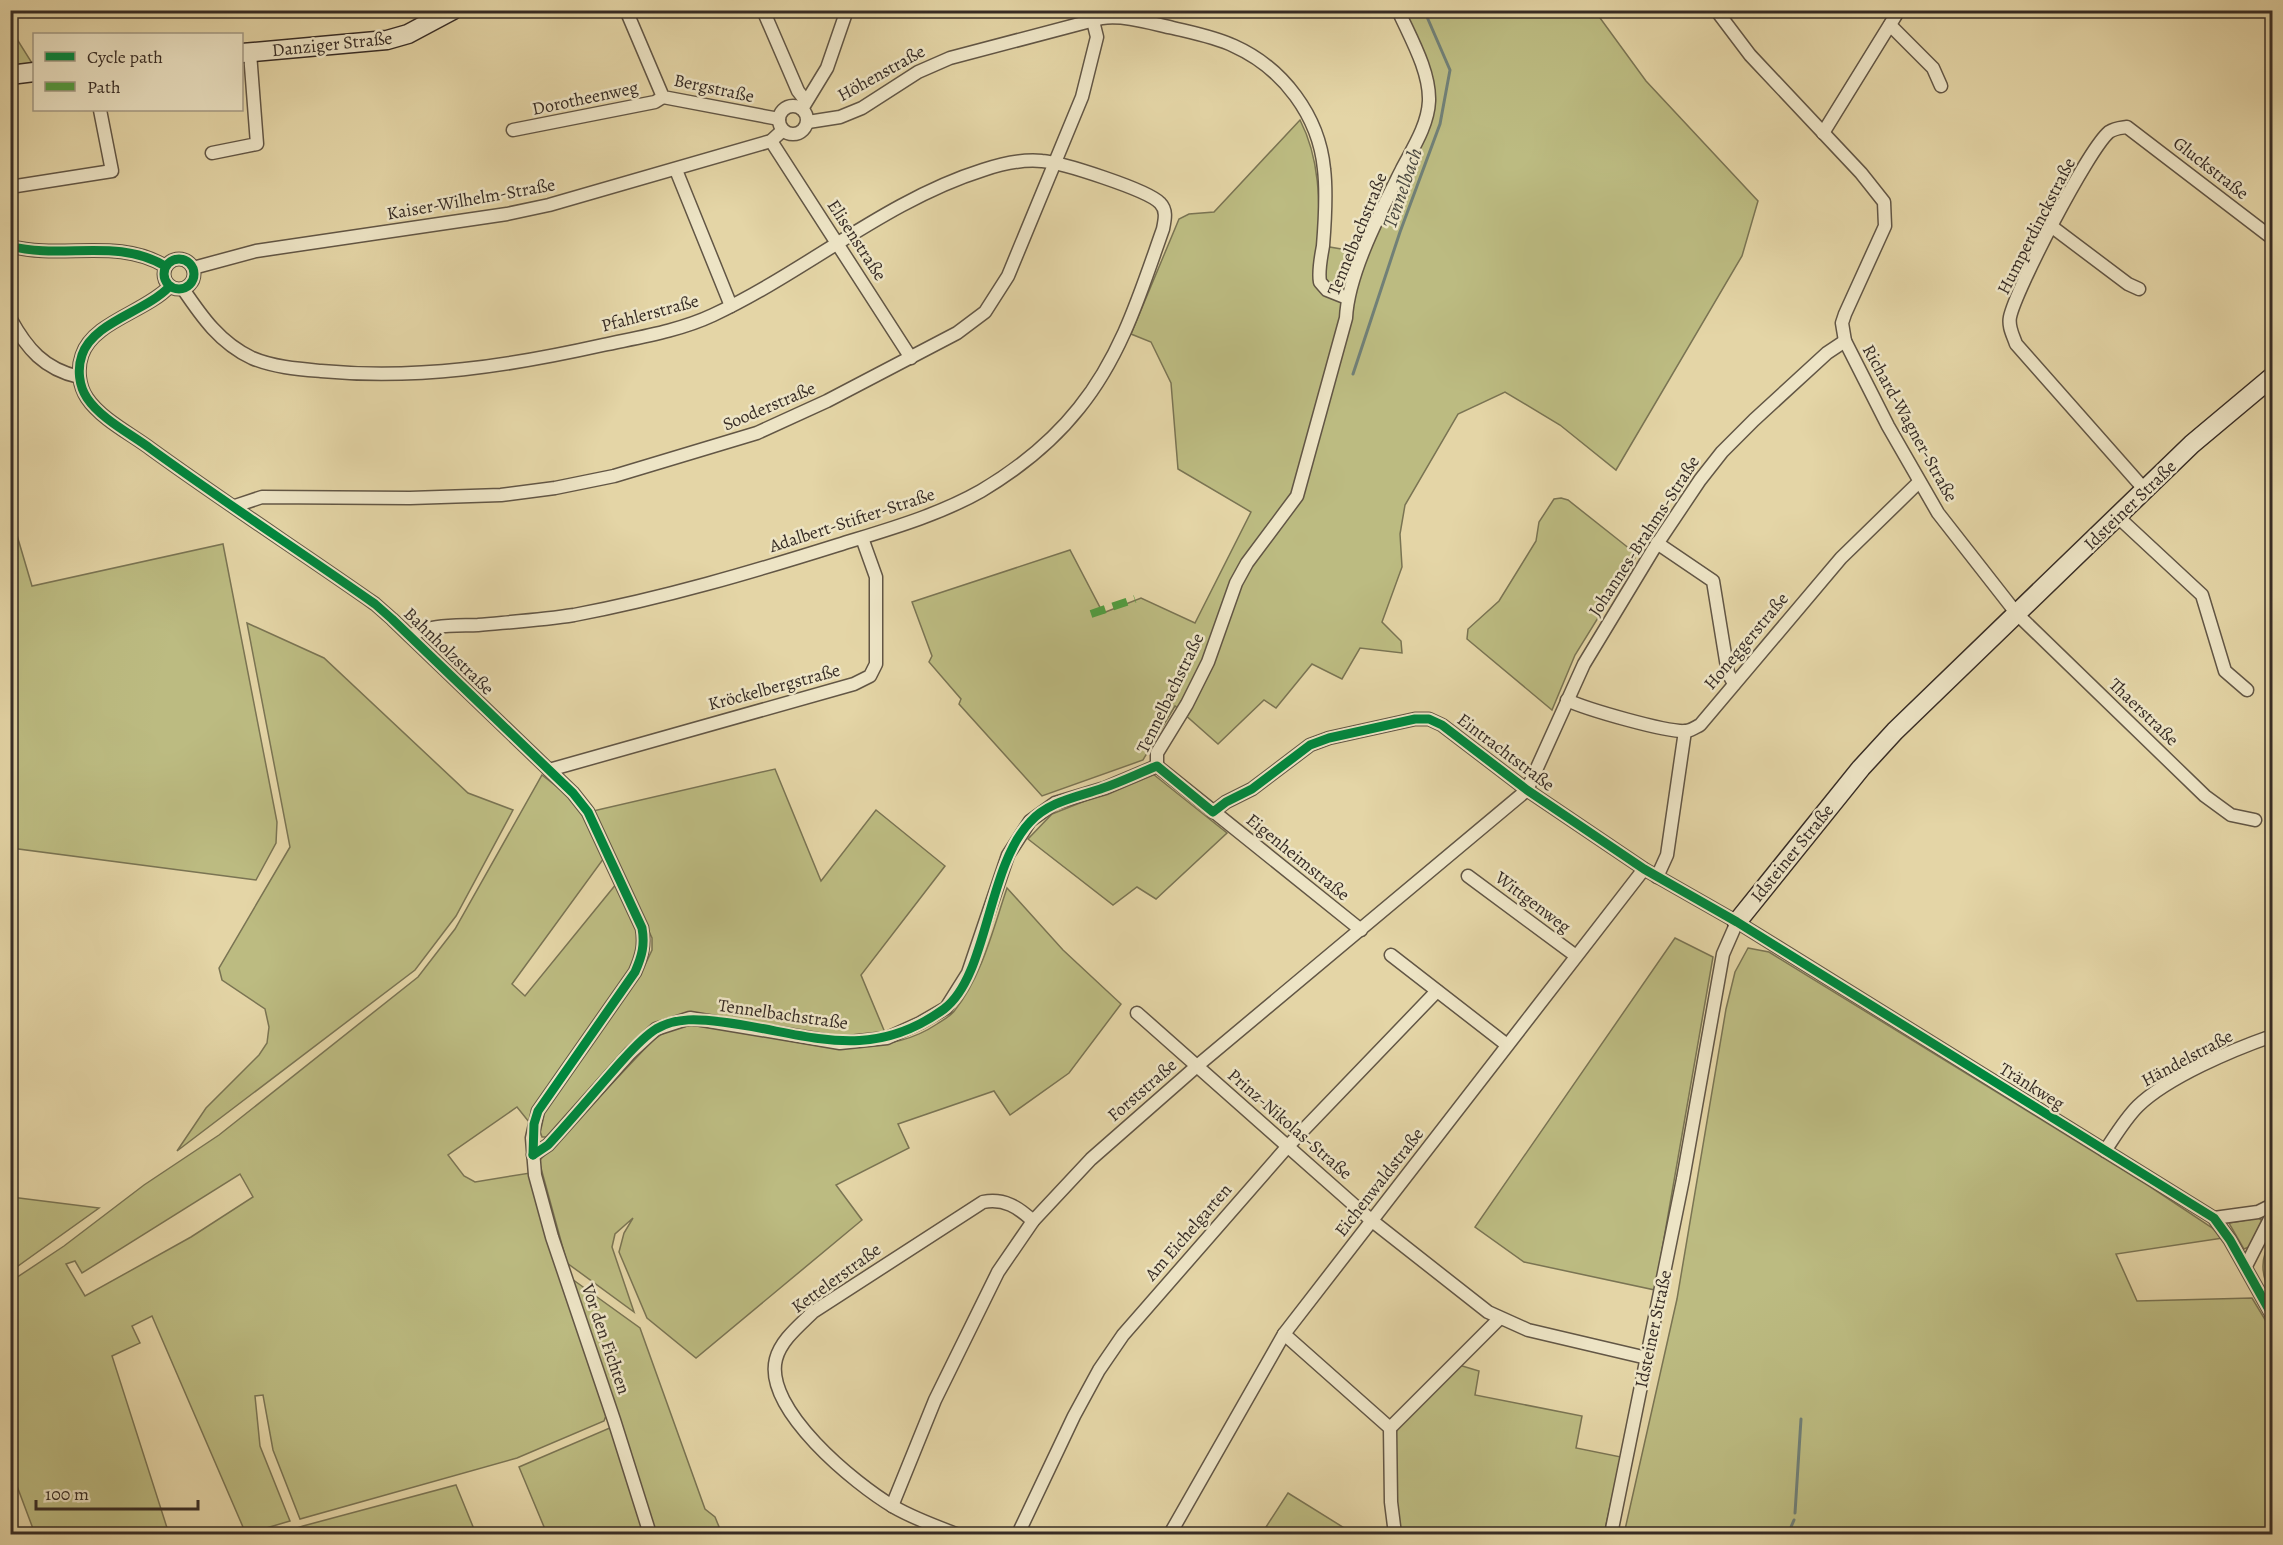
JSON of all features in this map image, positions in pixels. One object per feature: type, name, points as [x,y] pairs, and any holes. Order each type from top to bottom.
[{"type":"street","name":"Danziger Straße","points":[[246,53],[390,39],[421,28],[453,10]]},
{"type":"street","name":"Bergstraße","points":[[626,10],[663,97],[781,124]]},
{"type":"street","points":[[763,10],[804,105],[808,122],[806,127],[797,133],[781,124],[784,109],[804,105]]},
{"type":"street","points":[[804,105],[827,68],[847,10]]},
{"type":"street","name":"Tennelbachstraße","points":[[533,1155],[548,1145],[630,1053],[656,1029],[690,1018],[840,1043],[887,1038],[946,1008],[968,973],[1008,855],[1030,821],[1055,804],[1105,788],[1157,766],[1157,753],[1187,704],[1208,662],[1236,583],[1247,562],[1297,496],[1346,318],[1347,298],[1381,211],[1425,122],[1427,82],[1398,10]]},
{"type":"street","name":"Richard-Wagner-Straße","points":[[1716,10],[1750,55],[1878,192],[1886,213],[1885,226],[1845,314],[1842,323],[1845,341],[1919,482],[1938,513],[2017,614]]},
{"type":"street","points":[[1823,133],[1899,10]]},
{"type":"street","name":"Höhenstraße","points":[[808,122],[840,117],[862,108],[918,72],[950,58],[1094,21],[1109,14],[1227,43],[1262,62],[1285,83],[1311,123],[1324,168],[1325,217],[1320,282],[1328,290],[1347,298]]},
{"type":"street","name":"Sooderstraße","points":[[236,506],[262,497],[474,496],[528,492],[585,483],[675,459],[757,433],[911,358],[967,327],[994,301],[1008,276],[1055,163],[1090,68],[1097,37],[1094,21]]},
{"type":"street","points":[[1890,25],[1933,68],[1941,86]]},
{"type":"street","points":[[212,153],[257,144],[246,53]]},
{"type":"street","points":[[10,75],[33,72]]},
{"type":"street","name":"Dorotheenweg","points":[[513,130],[655,102],[663,97]]},
{"type":"street","points":[[10,187],[112,171],[100,111]]},
{"type":"street","name":"Kaiser-Wilhelm-Straße","points":[[193,268],[247,253],[507,214],[676,170],[771,141],[781,124]]},
{"type":"street","name":"Humperdinckstraße","points":[[2127,128],[2114,130],[2099,144],[2051,226],[2012,311],[2010,329],[2016,344],[2145,490]]},
{"type":"street","name":"Gluckstraße","points":[[2127,128],[2272,238]]},
{"type":"street","name":"Elisenstraße","points":[[771,141],[911,358]]},
{"type":"street","name":"Pfahlerstraße","points":[[183,289],[210,327],[230,345],[250,357],[271,365],[372,375],[469,371],[531,361],[673,330],[730,306],[931,190],[955,179],[1006,164],[1029,160],[1055,163],[1154,198],[1165,212],[1163,229]]},
{"type":"street","points":[[676,170],[730,306]]},
{"type":"street","points":[[2051,226],[2128,284],[2139,289]]},
{"type":"street","name":"Adalbert-Stifter-Straße","points":[[410,636],[427,628],[538,620],[598,610],[708,584],[862,538],[942,510],[980,492],[1024,462],[1064,425],[1093,390],[1118,349],[1163,229]]},
{"type":"street","points":[[10,246],[54,252],[110,250],[147,257],[165,266]]},
{"type":"street","points":[[10,318],[31,352],[39,359],[65,374],[79,377],[82,353],[96,334],[154,300],[169,287],[183,289],[194,279],[193,268],[188,262],[180,259],[171,261],[165,266],[163,277],[169,287]]},
{"type":"street","name":"Johannes-Brahms-Straße","points":[[1527,790],[1584,664],[1658,543],[1722,452],[1827,353],[1845,341]]},
{"type":"street","name":"Bahnholzstraße","points":[[79,377],[87,399],[98,410],[375,604],[549,770],[588,812],[634,910],[644,940],[643,955],[635,972],[538,1111],[533,1131],[533,1155]]},
{"type":"street","name":"Idsteiner Straße","points":[[1611,1534],[1683,1179],[1723,954],[1737,922],[1860,768],[1909,718],[2211,427],[2272,377]]},
{"type":"street","name":"Honeggerstraße","points":[[1685,731],[1700,725],[1841,558],[1919,482]]},
{"type":"street","points":[[2118,517],[2202,595],[2225,671],[2247,690]]},
{"type":"street","name":"Kröckelbergstraße","points":[[549,770],[854,684],[870,676],[876,664],[876,576],[862,538]]},
{"type":"street","points":[[1658,543],[1713,581],[1728,673],[1734,684]]},
{"type":"street","name":"Thaerstraße","points":[[2017,614],[2205,796],[2231,815],[2255,820]]},
{"type":"street","points":[[1567,700],[1597,711],[1685,731],[1667,855],[1658,877]]},
{"type":"street","name":"Eintrachtstraße","points":[[1213,812],[1226,802],[1252,789],[1310,745],[1329,738],[1415,718],[1429,719],[1442,725],[1527,790],[1644,869],[1737,922]]},
{"type":"street","name":"Eigenheimstraße","points":[[1157,766],[1361,930]]},
{"type":"street","name":"Forststraße","points":[[892,1506],[935,1400],[998,1272],[1033,1221],[1091,1159],[1197,1066],[1527,790]]},
{"type":"street","name":"Eichenwaldstraße","points":[[1170,1534],[1284,1334],[1644,869]]},
{"type":"street","name":"Wittgenweg","points":[[1468,876],[1576,956]]},
{"type":"street","name":"Tränkweg","points":[[1737,922],[2214,1218],[2246,1266],[2272,1315]]},
{"type":"street","points":[[1391,955],[1507,1045]]},
{"type":"street","name":"Am Eichelgarten","points":[[1018,1534],[1079,1407],[1099,1370],[1123,1335],[1288,1146],[1437,991]]},
{"type":"street","name":"Prinz-Nikolas-Straße","points":[[1137,1013],[1371,1220],[1499,1318],[1528,1330],[1647,1358]]},
{"type":"street","name":"Händelstraße","points":[[2104,1150],[2132,1112],[2149,1097],[2208,1063],[2272,1036]]},
{"type":"street","name":"Vor den Fichten","points":[[533,1155],[532,1166],[552,1237],[650,1534]]},
{"type":"street","name":"Kettelerstraße","points":[[956,1534],[892,1506],[841,1467],[790,1411],[779,1391],[775,1374],[776,1359],[791,1333],[829,1301],[983,1203],[995,1200],[1009,1203],[1033,1221]]},
{"type":"street","points":[[2214,1218],[2258,1212],[2272,1205]]},
{"type":"street","points":[[2246,1266],[2272,1215]]},
{"type":"street","points":[[1395,1534],[1391,1502],[1390,1428],[1499,1318]]},
{"type":"street","points":[[1284,1334],[1390,1428]]},
{"type":"shaded area","points":[[1398,11],[1595,11],[1646,81],[1758,201],[1742,256],[1616,470],[1560,425],[1505,392],[1458,414],[1405,505],[1400,534],[1402,567],[1382,622],[1401,641],[1402,653],[1360,648],[1342,679],[1312,664],[1276,708],[1264,700],[1218,744],[1175,706],[1143,760],[1042,796],[959,704],[961,699],[929,662],[932,656],[912,602],[1070,550],[1103,613],[1141,598],[1195,623],[1251,512],[1178,469],[1171,383],[1151,342],[1131,334],[1179,219],[1189,214],[1214,212],[1300,120],[1312,150],[1315,165],[1319,213],[1318,245],[1365,253],[1429,102]]},
{"type":"shaded area","points":[[10,28],[32,63],[11,71],[10,71]]},
{"type":"shaded area","points":[[1554,499],[1568,500],[1635,553],[1635,558],[1575,655],[1552,710],[1467,639],[1468,629],[1499,601],[1536,541],[1539,522]]},
{"type":"shaded area","points":[[11,527],[16,532],[32,586],[223,544],[277,822],[276,843],[256,880],[11,848]]},
{"type":"shaded area","points":[[247,623],[324,658],[468,793],[513,810],[456,916],[415,970],[177,1151],[206,1108],[259,1055],[267,1043],[269,1027],[265,1009],[222,980],[219,968],[290,847]]},
{"type":"shaded area","points":[[775,769],[821,881],[876,810],[945,866],[861,975],[886,1035],[840,1039],[688,1016],[654,1026],[551,1137],[542,1137],[538,1125],[544,1108],[642,971],[652,950],[652,938],[593,811]]},
{"type":"shaded area","points":[[1153,774],[1227,833],[1156,899],[1137,887],[1113,905],[1028,839],[1052,814]]},
{"type":"shaded area","points":[[542,775],[575,801],[604,858],[512,984],[525,996],[617,883],[642,940],[640,954],[529,1122],[517,1107],[448,1155],[464,1176],[475,1182],[530,1173],[607,1413],[604,1421],[517,1458],[300,1519],[273,1450],[263,1395],[255,1396],[260,1446],[290,1521],[246,1534],[152,1316],[132,1326],[140,1343],[112,1356],[169,1534],[35,1534],[11,1470],[10,1282],[64,1246],[144,1185],[219,1135],[418,977],[455,929]],"holes":[[[240,1174],[253,1197],[191,1237],[85,1296],[66,1264],[75,1261],[82,1273]]]},
{"type":"shaded area","points":[[1007,888],[1063,950],[1121,1004],[1069,1073],[1010,1115],[994,1091],[898,1124],[909,1148],[836,1185],[862,1220],[696,1358],[647,1318],[619,1252],[624,1233],[633,1218],[615,1234],[612,1247],[634,1312],[567,1263],[539,1161],[653,1040],[672,1029],[690,1026],[836,1046],[889,1043],[914,1036],[949,1016],[964,997],[986,952]]},
{"type":"shaded area","points":[[1675,938],[1713,957],[1655,1290],[1524,1262],[1475,1227]]},
{"type":"shaded area","points":[[1748,948],[1769,952],[2149,1186],[2211,1227],[2223,1238],[2116,1254],[2137,1301],[2252,1298],[2272,1331],[2272,1534],[1624,1534],[1677,1299],[1726,1009],[1735,972]]},
{"type":"shaded area","points":[[11,1197],[99,1208],[11,1271]]},
{"type":"shaded area","points":[[2259,1218],[2262,1221],[2249,1247],[2244,1249],[2229,1223]]},
{"type":"shaded area","points":[[2272,1237],[2272,1298],[2264,1275],[2263,1260]]},
{"type":"shaded area","points":[[572,1279],[640,1328],[705,1509],[715,1517],[722,1534],[650,1534]]},
{"type":"shaded area","points":[[1459,1365],[1479,1371],[1475,1395],[1582,1416],[1576,1448],[1621,1457],[1604,1534],[1399,1534],[1394,1499],[1395,1428]]},
{"type":"shaded area","points":[[612,1427],[646,1534],[547,1534],[519,1467]]},
{"type":"shaded area","points":[[456,1485],[476,1534],[279,1534],[303,1526]]},
{"type":"shaded area","points":[[1288,1493],[1354,1534],[1278,1534],[1266,1527]]},
{"type":"waterway","name":"Tennelbach","points":[[1353,374],[1400,232],[1440,124],[1450,70],[1424,10]]},
{"type":"waterway","points":[[1795,1513],[1801,1419]]},
{"type":"waterway","points":[[1788,1534],[1794,1520]]},
{"type":"marked path","points":[[1091,614],[1135,599]]},
{"type":"cycle path","points":[[10,246],[30,250],[128,253],[147,257],[165,266]]},
{"type":"cycle path","points":[[179,259],[190,263],[194,274],[190,285],[179,289],[168,285],[164,274],[168,263],[179,259]]},
{"type":"cycle path","points":[[169,287],[147,304],[108,326],[88,344],[80,360],[79,372],[82,388],[87,398],[100,413],[117,426],[375,604],[392,619],[573,793],[588,812],[642,928],[642,950],[635,972],[538,1111],[534,1124],[533,1155]]},
{"type":"cycle path","points":[[533,1155],[548,1145],[637,1045],[651,1032],[672,1022],[705,1020],[808,1037],[862,1040],[888,1036],[916,1026],[944,1009],[959,993],[970,972],[995,892],[1016,842],[1030,822],[1055,804],[1110,786],[1157,766],[1213,812],[1226,802],[1252,789],[1310,745],[1329,738],[1415,719],[1429,719],[1442,725],[1527,790],[1644,869],[1737,922],[2214,1218],[2230,1240],[2272,1315]]}]
